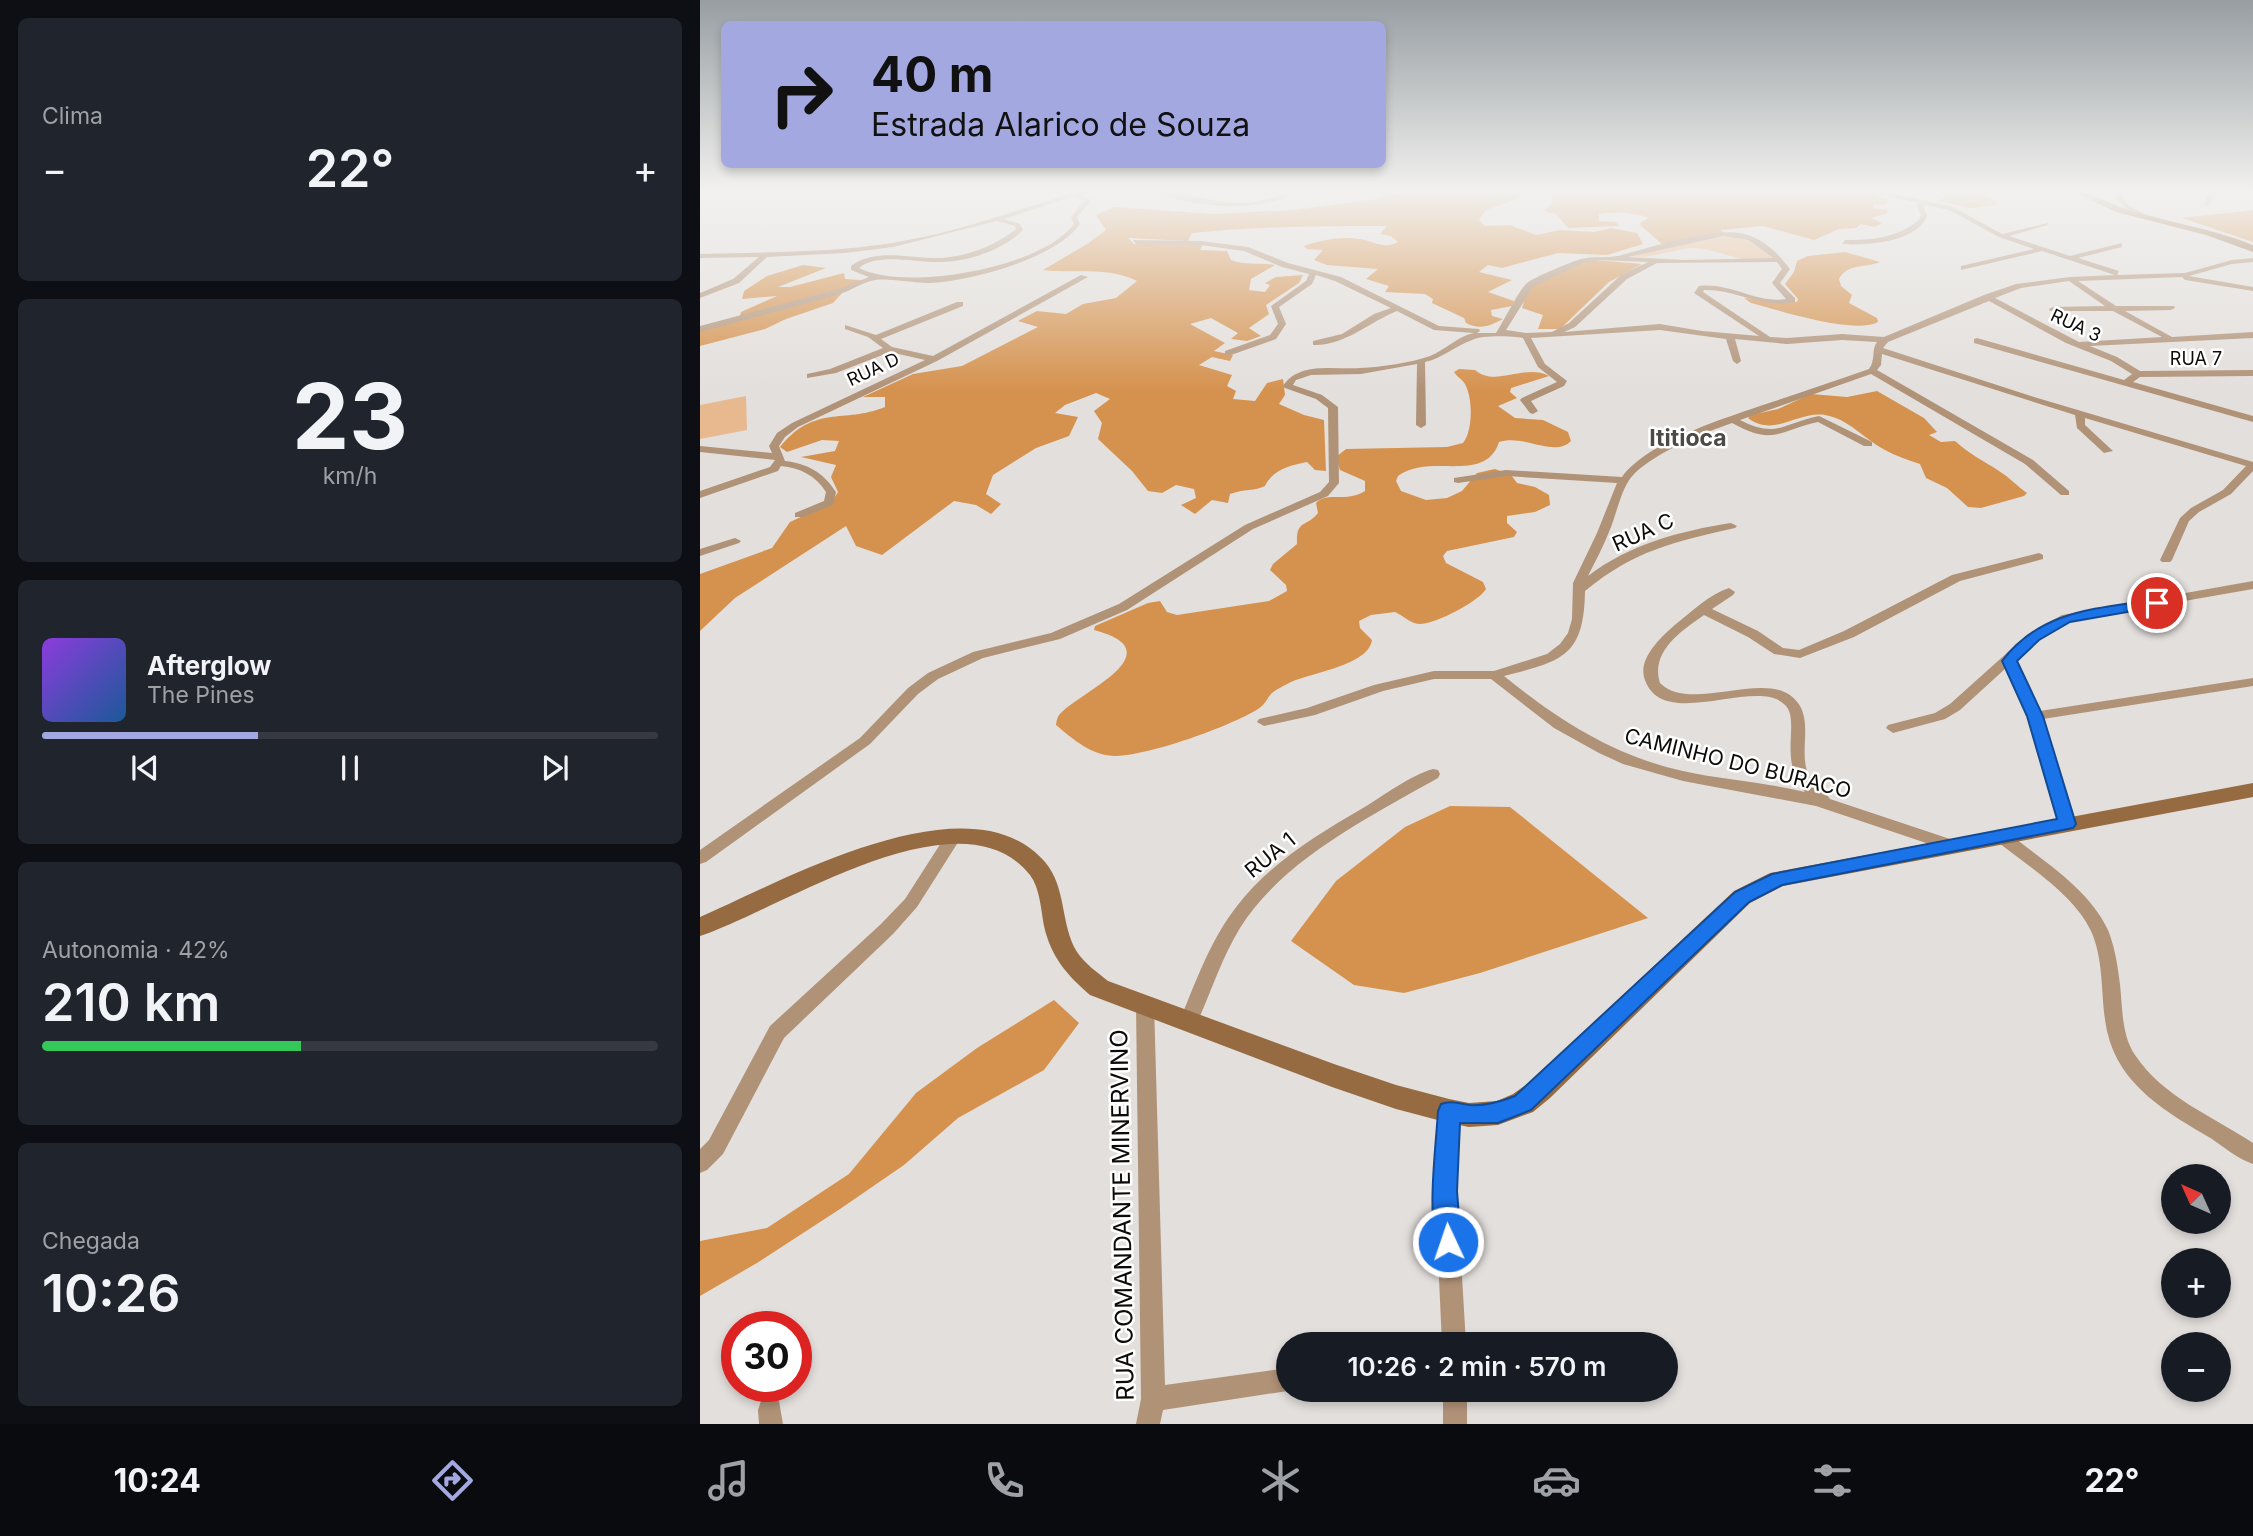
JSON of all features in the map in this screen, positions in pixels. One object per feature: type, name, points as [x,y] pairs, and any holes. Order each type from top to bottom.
[{"type":"main road","points":[[700,927],[859,858],[920,840],[978,835],[1003,841],[1023,851],[1040,871],[1051,895],[1062,943],[1069,959],[1099,988],[1396,1097],[1469,1115],[1498,1113],[1523,1103],[1742,897],[1778,879],[2000,835],[2253,790]]},
{"type":"street","points":[[700,296],[736,281],[762,257]]},
{"type":"street","points":[[958,257],[931,261],[876,259],[859,262],[854,268],[877,276],[937,280],[1018,257]]},
{"type":"street","points":[[1267,257],[1338,279],[1395,309],[1447,330],[1539,336],[1660,327],[1793,341],[1850,337],[1885,340]]},
{"type":"street","points":[[1614,259],[1619,257]]},
{"type":"street","points":[[1768,339],[1698,293],[1702,288],[1712,286],[1768,300],[1792,299],[1776,283],[1786,269],[1776,257]]},
{"type":"street","points":[[1964,268],[2009,257]]},
{"type":"street","points":[[2068,258],[2127,276]]},
{"type":"street","points":[[1505,333],[1535,281],[1581,261],[1779,260]]},
{"type":"street","points":[[1264,722],[1310,712],[1379,688],[1434,675],[1494,675],[1532,665],[1565,647],[1574,633],[1578,619],[1579,583],[1625,480],[1646,460],[1698,431],[1872,371],[1877,365],[1877,349],[1885,340],[2019,286],[2070,279],[2170,276],[2253,260]]},
{"type":"street","points":[[1539,336],[1565,329],[1624,277],[1657,261]]},
{"type":"street","points":[[1228,353],[1273,337],[1282,324],[1275,306],[1309,282],[1313,273]]},
{"type":"street","points":[[700,329],[842,291],[877,276]]},
{"type":"street","points":[[2170,276],[2253,289]]},
{"type":"street","name":"RUA D","points":[[779,460],[774,446],[776,440],[795,425],[934,359],[1084,277]]},
{"type":"street","points":[[2070,279],[2112,307],[2170,338]]},
{"type":"street","name":"RUA 3","points":[[1987,298],[2077,344],[2114,359],[2138,374]]},
{"type":"street","points":[[876,338],[960,304]]},
{"type":"street","points":[[2053,309],[2171,308]]},
{"type":"street","points":[[1316,343],[1353,332],[1370,319],[1395,309]]},
{"type":"street","points":[[848,327],[876,338],[889,349],[934,359]]},
{"type":"street","points":[[700,858],[865,741],[913,691],[933,676],[978,655],[1055,636],[1123,607],[1248,527],[1324,494],[1334,483],[1331,445],[1333,407],[1318,397],[1288,386],[1293,377],[1310,372],[1361,372],[1421,361],[1435,357],[1472,336],[1505,333]]},
{"type":"street","points":[[2077,344],[2253,335]]},
{"type":"street","points":[[1526,336],[1541,365],[1562,381],[1561,384],[1525,400],[1533,411]]},
{"type":"street","points":[[1730,336],[1737,361]]},
{"type":"street","points":[[1977,341],[2253,418]]},
{"type":"street","points":[[810,376],[832,372],[889,349]]},
{"type":"street","points":[[1877,349],[2253,465],[2227,492],[2195,510],[2184,520],[2166,560]]},
{"type":"street","points":[[1420,425],[1421,361]]},
{"type":"street","points":[[1872,371],[2029,462],[2065,493]]},
{"type":"street","name":"RUA 7","points":[[2138,374],[2253,373]]},
{"type":"street","points":[[2126,383],[2138,374]]},
{"type":"street","points":[[2080,413],[2080,426],[2108,451]]},
{"type":"street","points":[[1734,420],[1756,433],[1766,435],[1823,420],[1868,444]]},
{"type":"street","points":[[700,449],[779,460],[807,468],[817,474],[831,492],[832,498],[829,502],[799,515]]},
{"type":"street","points":[[700,495],[765,473],[779,460]]},
{"type":"street","points":[[1458,480],[1506,474],[1625,480]]},
{"type":"street","name":"RUA C","points":[[1579,590],[1615,565],[1658,541],[1680,534],[1731,526]]},
{"type":"street","points":[[700,553],[735,541]]},
{"type":"street","points":[[1704,610],[1753,634],[1779,652],[1800,654],[1849,634],[1956,579],[2039,556]]},
{"type":"street","points":[[1893,728],[1940,716],[1955,708],[2033,636],[2066,618],[2253,585]]},
{"type":"street","points":[[1729,592],[1669,636],[1651,665],[1651,682],[1656,688],[1680,699],[1755,692],[1786,699],[1797,709],[1797,770],[1806,787],[1819,797],[1856,814]]},
{"type":"street","points":[[2009,661],[2035,716],[2067,824]]},
{"type":"street","name":"CAMINHO DO BURACO","points":[[1494,675],[1558,726],[1627,760],[1682,776],[1798,796],[1950,845]]},
{"type":"street","points":[[2035,716],[2253,682]]},
{"type":"street","name":"RUA 1","points":[[1189,1020],[1226,937],[1244,909],[1268,882],[1327,839],[1433,774]]},
{"type":"street","points":[[2000,835],[2059,884],[2095,921],[2104,945],[2116,1037],[2128,1061],[2148,1084],[2176,1106],[2253,1155]]},
{"type":"street","points":[[700,1163],[716,1147],[777,1032],[911,903],[954,836]]},
{"type":"street","name":"RUA COMANDANTE MINERVINO","points":[[1145,1004],[1153,1399],[1148,1424]]},
{"type":"street","points":[[1449,1111],[1446,1191],[1453,1332]]},
{"type":"street","points":[[1153,1399],[1276,1382]]},
{"type":"street","points":[[1455,1402],[1455,1424]]},
{"type":"shaded area","points":[[1064,257],[1230,257],[1237,262],[1275,265],[1251,279],[1249,290],[1265,292],[1270,285],[1265,283],[1276,277],[1303,275],[1299,283],[1266,305],[1269,314],[1249,328],[1261,336],[1247,341],[1231,339],[1238,333],[1211,318],[1190,324],[1225,343],[1214,351],[1233,355],[1230,361],[1212,357],[1199,365],[1232,375],[1227,386],[1236,391],[1233,399],[1255,401],[1267,383],[1283,379],[1285,395],[1279,404],[1324,420],[1326,471],[1315,470],[1307,462],[1289,467],[1277,472],[1265,486],[1230,494],[1228,503],[1212,500],[1195,514],[1181,505],[1196,498],[1194,489],[1176,485],[1162,493],[1148,491],[1132,471],[1098,439],[1102,423],[1094,411],[1110,399],[1096,393],[1065,405],[1055,413],[1078,417],[1069,436],[1036,448],[993,475],[986,494],[1001,504],[991,514],[976,505],[954,501],[882,555],[856,546],[846,526],[735,598],[700,631],[700,574],[772,548],[790,522],[831,503],[838,492],[831,477],[836,465],[801,457],[835,451],[839,441],[822,440],[787,452],[780,447],[793,434],[818,420],[885,407],[885,397],[863,397],[913,374],[962,366],[1038,327],[1018,321],[1037,311],[1066,314],[1083,304],[1116,298],[1137,281],[1103,272],[1043,270]]},
{"type":"shaded area","points":[[1316,257],[1541,257],[1502,268],[1488,265],[1479,272],[1512,280],[1488,292],[1514,301],[1512,306],[1491,310],[1492,316],[1503,319],[1480,327],[1466,323],[1464,318],[1432,303],[1433,299],[1425,294],[1385,292],[1389,286],[1366,279],[1378,269],[1327,265],[1314,260]]},
{"type":"shaded area","points":[[1737,257],[1771,257],[1763,260]]},
{"type":"shaded area","points":[[1805,257],[1864,257],[1880,262],[1847,270],[1839,279],[1841,286],[1852,295],[1849,303],[1877,318],[1878,322],[1867,325],[1834,324],[1751,303],[1744,298],[1797,302],[1798,299],[1785,284],[1794,272],[1797,261]]},
{"type":"shaded area","points":[[1595,260],[1642,264],[1609,282],[1560,329],[1538,329],[1543,315],[1522,308],[1528,291],[1549,276]]},
{"type":"shaded area","points":[[803,265],[826,268],[778,287],[790,287],[844,273],[845,279],[862,282],[845,290],[833,303],[765,329],[700,346],[700,330],[739,320],[741,312],[777,296],[742,299],[744,291],[767,276]]},
{"type":"shaded area","points":[[1459,369],[1475,370],[1492,377],[1530,372],[1549,376],[1511,388],[1510,392],[1517,398],[1498,406],[1515,418],[1543,420],[1568,432],[1571,441],[1557,447],[1509,440],[1499,442],[1492,455],[1482,462],[1411,469],[1398,476],[1396,481],[1401,491],[1426,500],[1447,498],[1462,491],[1477,473],[1495,469],[1511,475],[1517,483],[1535,487],[1549,495],[1550,505],[1535,512],[1507,516],[1507,523],[1517,532],[1514,537],[1447,551],[1443,556],[1446,563],[1483,582],[1486,589],[1482,594],[1457,611],[1428,623],[1414,623],[1395,612],[1371,615],[1359,621],[1360,628],[1372,640],[1361,656],[1338,667],[1286,684],[1272,693],[1260,707],[1245,716],[1209,732],[1168,745],[1131,754],[1107,755],[1084,746],[1056,725],[1061,712],[1103,682],[1125,660],[1126,649],[1117,639],[1094,630],[1095,626],[1148,603],[1160,601],[1167,612],[1177,615],[1269,601],[1287,591],[1286,585],[1270,570],[1273,564],[1297,544],[1300,527],[1318,513],[1316,503],[1326,498],[1351,496],[1365,491],[1365,481],[1340,470],[1336,457],[1346,449],[1447,447],[1463,443],[1469,431],[1471,406],[1465,384],[1454,372]]},
{"type":"shaded area","points":[[1877,391],[1924,418],[1937,432],[1929,435],[1941,442],[1955,441],[2003,473],[2027,493],[1981,508],[1968,507],[1947,488],[1926,478],[1920,464],[1877,446],[1834,417],[1815,415],[1776,425],[1758,423],[1748,418],[1778,409],[1811,394],[1847,397]]},
{"type":"shaded area","points":[[746,396],[747,430],[700,439],[700,405]]},
{"type":"shaded area","points":[[1450,806],[1510,807],[1648,918],[1480,973],[1404,993],[1354,985],[1291,941],[1336,881],[1405,827]]},
{"type":"shaded area","points":[[1054,1000],[1079,1023],[1044,1070],[958,1118],[904,1165],[757,1263],[700,1296],[700,1241],[767,1228],[849,1174],[916,1093],[977,1048]]},
{"type":"district","name":"Ititioca","points":[[1688,438]]},
{"type":"route","points":[[1448,1242],[1446,1155],[1449,1111],[1469,1115],[1498,1113],[1523,1103],[1540,1090],[1742,897],[1778,879],[2067,824],[2035,716],[2009,661],[2033,636],[2066,618],[2157,603]]}]
